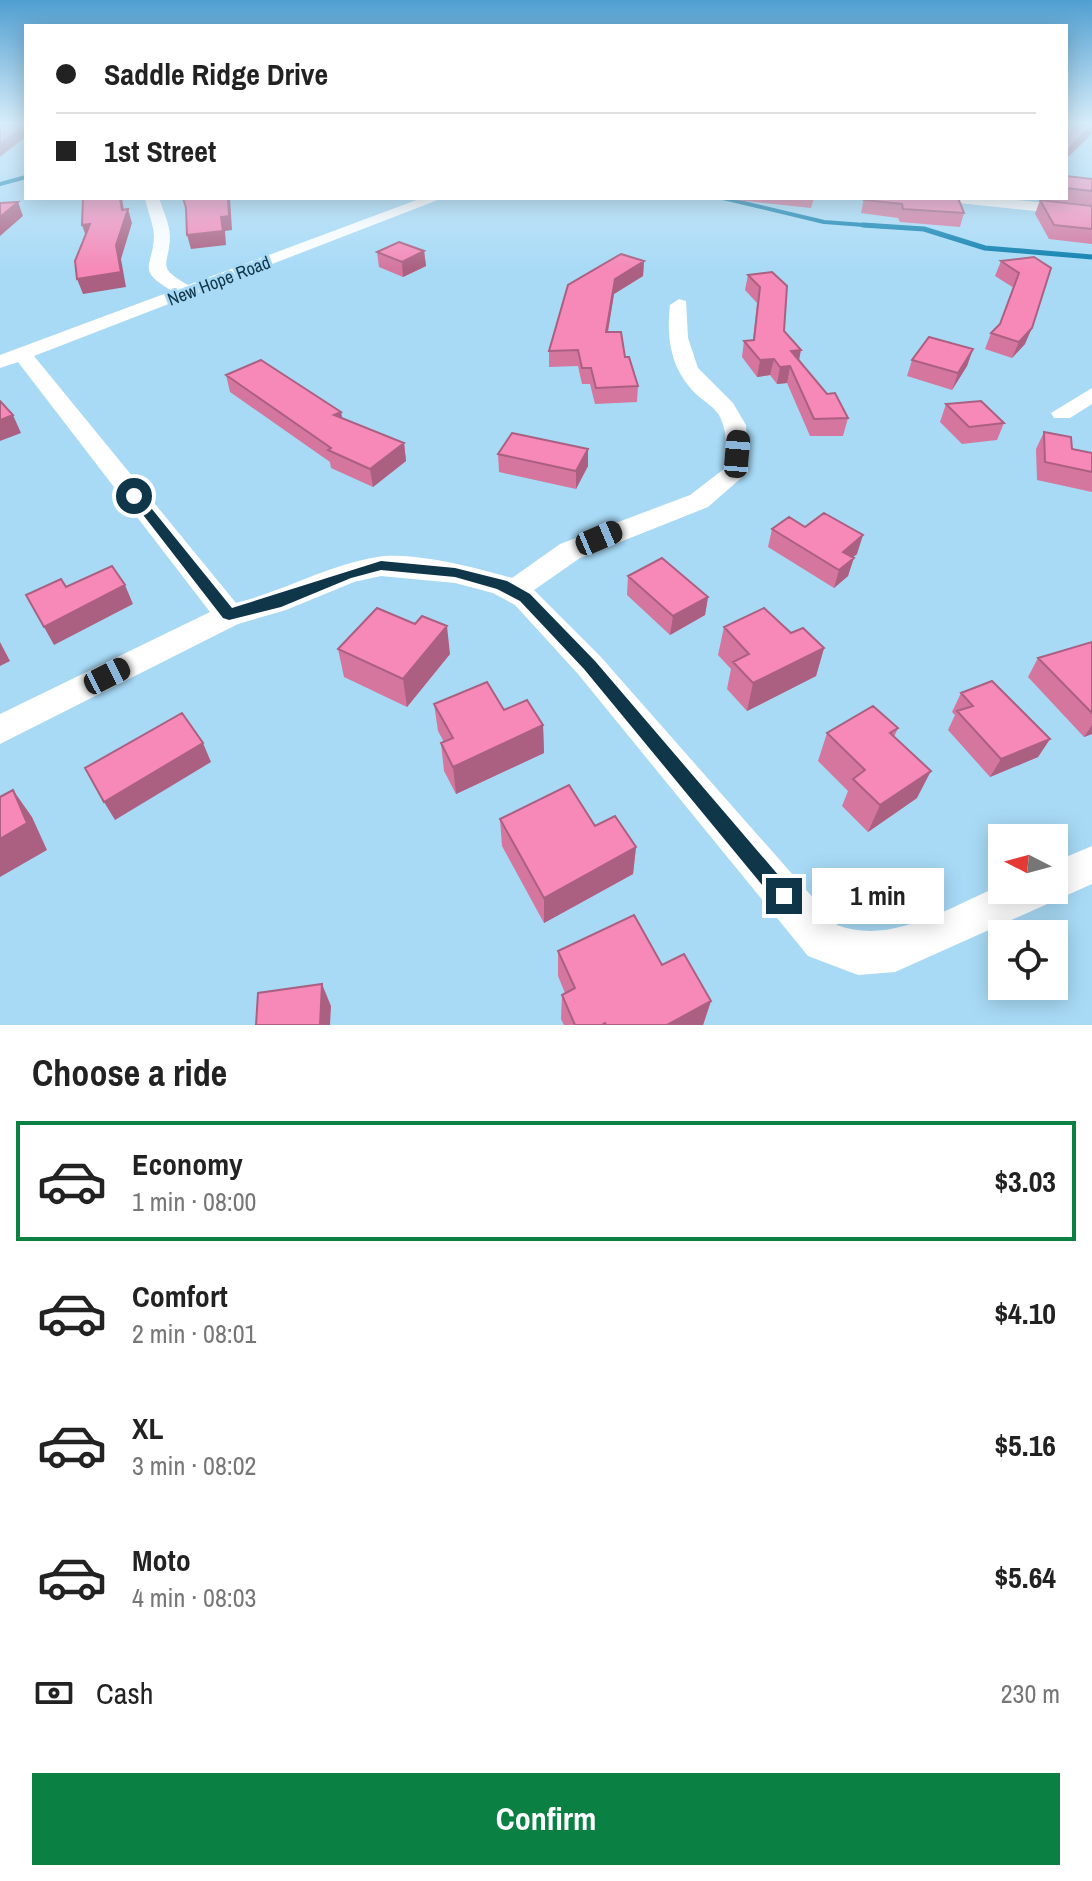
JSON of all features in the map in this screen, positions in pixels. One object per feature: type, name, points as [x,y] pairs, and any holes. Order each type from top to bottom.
[{"type":"street","points":[[153,200],[162,236],[155,262],[161,277],[188,293]]},
{"type":"street","name":"New Hope Road","points":[[11,358],[431,200]]},
{"type":"street","points":[[993,200],[1092,212]]},
{"type":"street","points":[[513,591],[570,551],[699,501],[736,472],[739,437],[728,411],[699,386],[685,365],[676,329],[679,305]]},
{"type":"street","points":[[11,358],[229,615]]},
{"type":"street","points":[[1062,413],[1092,395]]},
{"type":"street","points":[[0,730],[229,615],[276,603],[381,566],[455,573],[513,591],[525,598],[589,665],[823,941],[858,954],[895,951],[1004,904]]},
{"type":"street","points":[[1068,875],[1092,864]]},
{"type":"building","points":[[1068,176],[1092,179],[1092,191],[1068,188]]},
{"type":"building","points":[[83,200],[120,200],[122,210],[128,209],[116,245],[121,272],[77,279],[75,261],[90,224],[82,225]]},
{"type":"building","points":[[184,200],[228,200],[229,216],[221,217],[223,231],[187,235]]},
{"type":"building","points":[[864,200],[959,200],[964,213],[903,209],[902,204]]},
{"type":"building","points":[[1040,200],[1092,206],[1092,229],[1054,225]]},
{"type":"building","points":[[18,202],[0,217],[0,203]]},
{"type":"building","points":[[399,242],[424,251],[402,262],[377,252]]},
{"type":"building","points":[[621,254],[644,261],[615,279],[606,332],[621,332],[625,357],[629,357],[638,386],[596,388],[591,368],[582,368],[578,350],[549,351],[568,285]]},
{"type":"building","points":[[1034,257],[1051,268],[1032,328],[1019,342],[991,333],[1000,324],[1019,273],[1001,261]]},
{"type":"building","points":[[772,272],[787,286],[784,331],[801,350],[791,351],[827,394],[835,393],[848,418],[814,419],[790,366],[780,367],[774,359],[760,360],[744,341],[754,340],[760,287],[748,275]]},
{"type":"building","points":[[929,337],[973,349],[958,373],[912,360]]},
{"type":"building","points":[[261,360],[341,412],[334,415],[404,443],[370,469],[328,450],[331,448],[226,375]]},
{"type":"building","points":[[0,401],[13,415],[0,420]]},
{"type":"building","points":[[981,401],[1004,423],[969,427],[946,404]]},
{"type":"building","points":[[1044,432],[1071,437],[1072,449],[1092,453],[1092,472],[1045,462]]},
{"type":"building","points":[[512,433],[588,449],[576,471],[498,454]]},
{"type":"building","points":[[824,513],[863,535],[843,552],[854,558],[839,570],[772,529],[789,517],[805,527]]},
{"type":"building","points":[[662,558],[708,597],[673,616],[628,576]]},
{"type":"building","points":[[112,566],[125,585],[44,627],[26,595],[61,579],[66,587]]},
{"type":"building","points":[[377,608],[415,624],[422,616],[447,626],[403,679],[338,649]]},
{"type":"building","points":[[764,608],[791,633],[803,628],[824,648],[753,683],[733,662],[749,654],[724,627]]},
{"type":"building","points":[[1092,642],[1092,713],[1038,658]]},
{"type":"building","points":[[992,681],[1050,739],[1001,759],[957,711],[973,706],[961,693]]},
{"type":"building","points":[[487,682],[504,710],[527,700],[543,725],[453,767],[441,743],[453,738],[434,704]]},
{"type":"building","points":[[873,706],[898,728],[890,733],[931,771],[880,805],[853,779],[865,770],[827,733]]},
{"type":"building","points":[[182,713],[203,743],[104,802],[85,768]]},
{"type":"building","points":[[569,785],[595,826],[615,816],[636,847],[544,898],[500,819]]},
{"type":"building","points":[[13,790],[27,823],[0,839],[0,797]]},
{"type":"building","points":[[634,915],[662,965],[684,954],[711,1001],[667,1025],[575,1025],[562,995],[575,988],[558,951]]},
{"type":"building","points":[[322,984],[320,1025],[256,1025],[258,993]]},
{"type":"waterway","points":[[0,184],[24,178]]},
{"type":"waterway","points":[[731,200],[824,222],[873,226]]},
{"type":"waterway","points":[[863,225],[873,226]]},
{"type":"waterway","points":[[873,226],[924,229],[985,248],[1092,257]]},
{"type":"waterway","points":[[873,226],[891,227]]},
{"type":"route","points":[[134,496],[229,615],[276,603],[347,574],[381,566],[455,573],[502,585],[525,598],[589,665],[784,896]]}]
